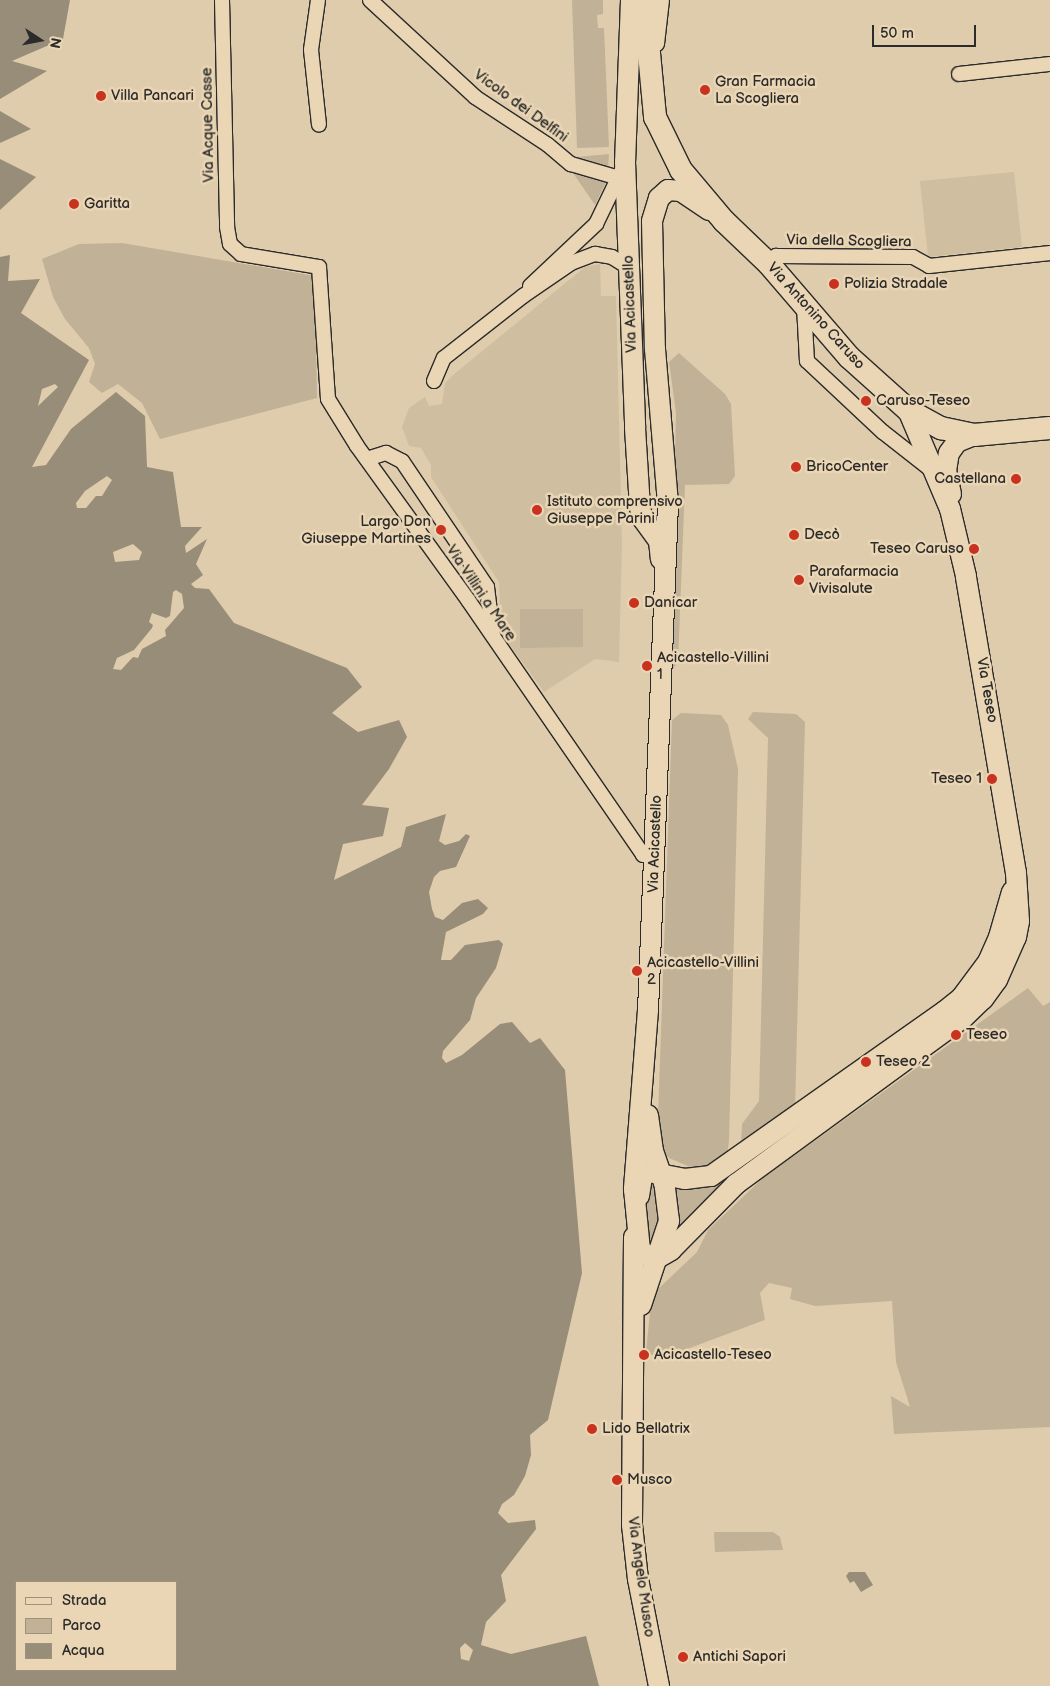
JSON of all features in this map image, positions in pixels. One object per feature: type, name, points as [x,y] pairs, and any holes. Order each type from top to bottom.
[{"type":"main road","name":"Via Acicastello","points":[[631,0],[622,170],[643,519],[659,541],[664,602]]},
{"type":"main road","name":"Via Antonino Caruso","points":[[644,0],[655,117],[681,170],[724,222],[768,264],[850,357],[908,410],[942,428],[974,435]]},
{"type":"main road","name":"Via Acicastello","points":[[644,1086],[668,504],[654,316],[652,221],[657,204],[668,190],[681,191],[724,222]]},
{"type":"main road","points":[[908,410],[950,509]]},
{"type":"main road","points":[[950,509],[951,492],[946,471],[949,453],[957,442],[974,435],[1050,428]]},
{"type":"main road","points":[[643,519],[654,522],[661,515],[664,447]]},
{"type":"main road","name":"Via Teseo","points":[[658,1260],[736,1184],[927,1045],[983,1000],[1009,956],[1016,937],[1019,912],[1016,873],[974,618],[950,509]]},
{"type":"main road","points":[[657,1163],[703,1178],[720,1170],[918,1032],[962,997],[977,978],[999,938],[1016,873]]},
{"type":"main road","points":[[633,1360],[641,1301],[647,1280],[658,1260],[669,1221],[644,1086]]},
{"type":"main road","points":[[633,1360],[636,1159],[644,1086]]},
{"type":"main road","points":[[657,1163],[642,1177],[636,1215],[640,1250],[658,1260]]},
{"type":"main road","name":"Via Angelo Musco","points":[[633,1360],[630,1466],[638,1579],[658,1686]]},
{"type":"street","name":"Via Acque Casse","points":[[222,0],[226,227],[233,249]]},
{"type":"street","points":[[318,0],[311,50],[319,125]]},
{"type":"street","name":"Vicolo dei Delfini","points":[[370,0],[475,97],[548,144],[571,164],[622,170]]},
{"type":"street","points":[[653,98],[662,0]]},
{"type":"street","points":[[959,74],[1050,64]]},
{"type":"street","points":[[523,296],[543,271],[596,224],[622,170]]},
{"type":"street","name":"Via Villini a Mare","points":[[233,249],[254,256],[319,267],[328,399],[367,459],[643,855],[654,855]]},
{"type":"street","name":"Via della Scogliera","points":[[768,264],[776,256],[913,257],[929,266],[1050,253]]},
{"type":"street","points":[[434,381],[444,358],[523,296],[586,255],[612,257],[628,266]]},
{"type":"street","points":[[804,306],[807,361],[882,432],[933,472]]},
{"type":"street","points":[[367,459],[386,452],[402,461],[487,587],[493,639]]},
{"type":"shaded area","points":[[1014,172],[1022,247],[928,257],[920,181]]},
{"type":"shaded area","name":"Istituto comprensivo Giuseppe Parini","points":[[600,264],[601,296],[616,296],[622,544],[619,662],[595,659],[544,692],[501,633],[499,582],[431,477],[431,465],[421,448],[409,446],[402,427],[409,408],[425,397],[429,406],[442,404],[445,383],[453,375],[585,267]]},
{"type":"green space","points":[[572,0],[603,0],[603,14],[597,15],[598,28],[604,28],[609,147],[577,148]]},
{"type":"green space","points":[[609,154],[608,169],[577,161],[577,157]]},
{"type":"green space","points":[[573,173],[606,182],[595,205]]},
{"type":"green space","points":[[122,243],[315,276],[317,398],[160,439],[142,403],[118,384],[102,393],[89,382],[95,364],[89,348],[65,319],[53,297],[42,259],[79,244]]},
{"type":"green space","points":[[679,353],[725,394],[731,404],[735,476],[729,484],[685,485],[678,662],[673,669],[670,669],[676,413],[669,362]]},
{"type":"green space","points":[[520,609],[583,609],[583,647],[520,648]]},
{"type":"green space","points":[[753,712],[796,714],[805,722],[795,1110],[741,1144],[742,1124],[759,1101],[768,738],[748,719]]},
{"type":"green space","points":[[681,713],[721,715],[728,725],[738,769],[729,1141],[727,1155],[710,1167],[695,1169],[669,1158],[657,1145],[672,720]]},
{"type":"green space","points":[[1028,988],[1043,1006],[1050,1002],[1050,1427],[894,1434],[891,1396],[910,1407],[896,1362],[892,1301],[815,1306],[790,1299],[792,1288],[769,1283],[760,1293],[765,1320],[663,1358],[655,1357],[646,1351],[650,1313],[656,1291],[697,1252],[708,1230],[763,1178]]},
{"type":"green space","points":[[727,1177],[728,1179],[670,1239],[672,1180]]},
{"type":"green space","points":[[648,1178],[661,1189],[657,1250],[643,1243],[645,1184]]},
{"type":"green space","points":[[714,1532],[773,1532],[780,1537],[783,1550],[715,1552]]},
{"type":"water","points":[[0,0],[70,0],[63,39],[12,61],[47,71],[0,99]]},
{"type":"water","points":[[0,111],[31,129],[0,143]]},
{"type":"water","points":[[0,159],[36,177],[0,210]]},
{"type":"water","points":[[10,255],[8,281],[40,279],[21,313],[89,360],[32,467],[46,465],[71,429],[116,392],[145,416],[147,467],[173,472],[181,527],[202,527],[185,546],[186,553],[207,539],[196,564],[203,575],[191,584],[195,588],[209,589],[234,623],[347,668],[362,687],[332,713],[358,732],[399,720],[407,737],[389,769],[362,805],[389,808],[383,836],[343,844],[334,880],[401,847],[406,827],[446,814],[439,841],[445,845],[459,841],[466,834],[470,836],[456,867],[440,871],[434,877],[429,892],[432,909],[435,917],[443,920],[462,903],[478,899],[488,908],[483,914],[446,932],[441,960],[451,960],[465,945],[499,940],[503,944],[496,968],[476,998],[470,1020],[443,1051],[442,1058],[446,1063],[462,1055],[500,1024],[512,1022],[530,1043],[540,1038],[565,1070],[582,1273],[548,1420],[530,1435],[531,1455],[525,1476],[514,1495],[502,1504],[498,1513],[508,1523],[535,1520],[536,1529],[501,1575],[506,1601],[486,1622],[481,1645],[511,1654],[586,1636],[599,1686],[0,1686],[0,257]],"holes":[[[55,384],[58,387],[38,406],[42,389]],[[107,476],[112,480],[102,496],[96,496],[86,508],[77,508],[76,503],[85,491]],[[133,544],[142,552],[139,560],[115,562],[113,552]],[[176,590],[182,594],[184,608],[165,630],[166,636],[142,649],[138,658],[133,657],[121,670],[113,669],[117,658],[134,650],[152,628],[153,625],[149,622],[152,613],[166,618],[170,616],[173,592]],[[465,1643],[473,1650],[469,1661],[461,1659],[460,1648]]]},
{"type":"water","points":[[849,1572],[865,1572],[873,1585],[861,1592],[854,1581],[850,1583],[846,1576]]},
{"type":"place","name":"Gran Farmacia La Scogliera","points":[[705,90]]},
{"type":"place","name":"Villa Pancari","points":[[101,96]]},
{"type":"place","name":"Garitta","points":[[74,204]]},
{"type":"place","name":"Polizia Stradale","points":[[834,284]]},
{"type":"place","name":"Caruso-Teseo","points":[[866,401]]},
{"type":"place","name":"BricoCenter","points":[[796,467]]},
{"type":"place","name":"Castellana","points":[[1016,479]]},
{"type":"place","name":"Istituto comprensivo Giuseppe Parini","points":[[537,510]]},
{"type":"place","name":"Largo Don Giuseppe Martines","points":[[441,530]]},
{"type":"place","name":"Decò","points":[[794,535]]},
{"type":"place","name":"Teseo Caruso","points":[[974,549]]},
{"type":"place","name":"Parafarmacia Vivisalute","points":[[799,580]]},
{"type":"place","name":"Danicar","points":[[634,603]]},
{"type":"place","name":"Acicastello-Villini 1","points":[[647,666]]},
{"type":"place","name":"Teseo 1","points":[[992,779]]},
{"type":"place","name":"Acicastello-Villini 2","points":[[637,971]]},
{"type":"place","name":"Teseo","points":[[956,1035]]},
{"type":"place","name":"Teseo 2","points":[[866,1062]]},
{"type":"place","name":"Acicastello-Teseo","points":[[644,1355]]},
{"type":"place","name":"Lido Bellatrix","points":[[592,1429]]},
{"type":"place","name":"Musco","points":[[617,1480]]},
{"type":"place","name":"Antichi Sapori","points":[[683,1657]]}]
